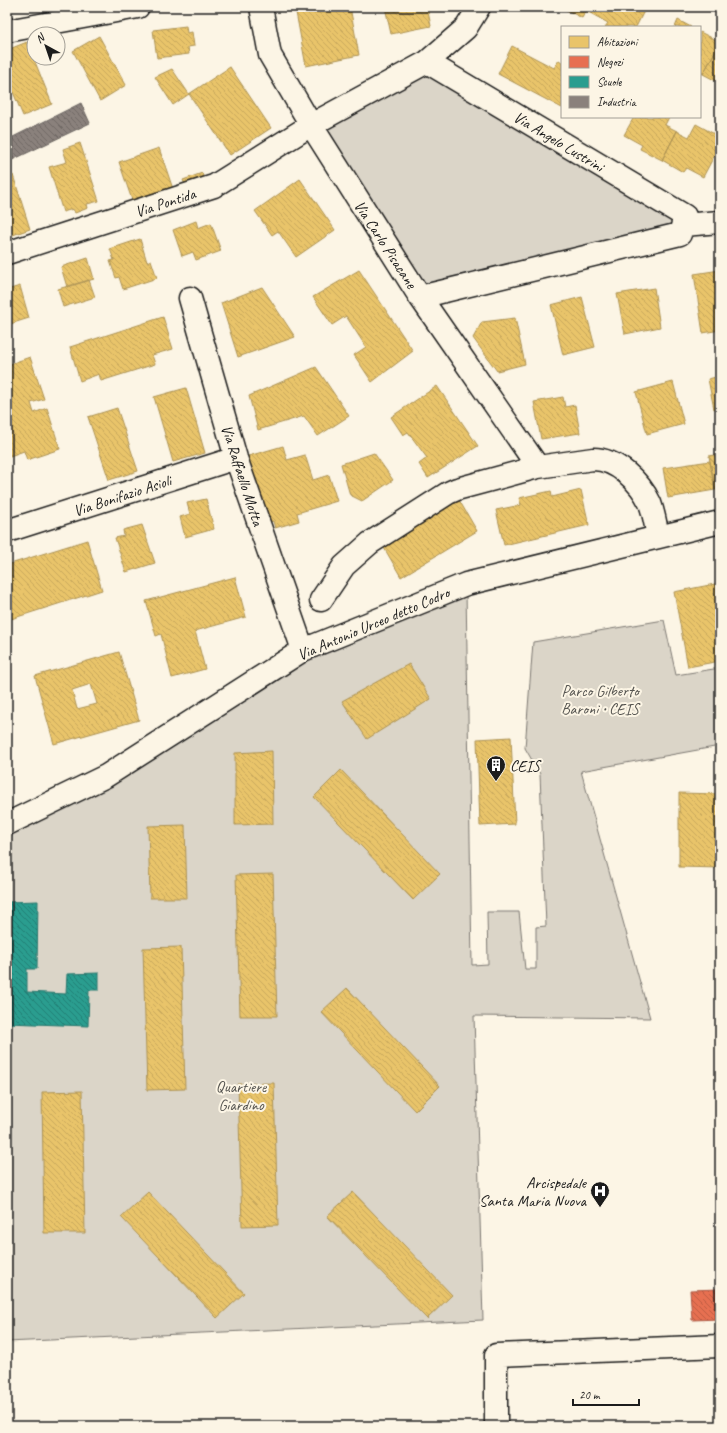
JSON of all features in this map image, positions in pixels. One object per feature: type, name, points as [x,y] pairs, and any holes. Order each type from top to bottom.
[{"type":"street","points":[[7,31],[138,7]]},
{"type":"street","name":"Via Carlo Pisacane","points":[[261,7],[270,55],[311,126],[420,297],[538,467]]},
{"type":"street","points":[[311,126],[427,62],[466,28],[479,7]]},
{"type":"street","name":"Via Angelo Lustrini","points":[[427,62],[685,216],[683,224]]},
{"type":"street","name":"Via Pontida","points":[[7,253],[214,186],[311,126]]},
{"type":"street","points":[[420,297],[680,234],[683,224],[720,222]]},
{"type":"street","name":"Via Raffaello Motta","points":[[190,298],[236,458],[303,650]]},
{"type":"street","name":"Via Bonifazio Asioli","points":[[7,531],[236,458]]},
{"type":"street","points":[[321,600],[344,566],[370,543],[438,499],[456,489],[538,467],[593,459],[601,459],[614,465],[630,477],[646,495],[653,511],[658,537]]},
{"type":"street","name":"Via Antonio Urceo detto Codro","points":[[7,824],[106,776],[303,650],[466,584],[720,522]]},
{"type":"street","points":[[496,1426],[496,1356],[720,1346]]},
{"type":"green space","points":[[427,62],[685,216],[680,234],[420,297],[311,125]]},
{"type":"green space","name":"Quartiere Giardino","points":[[466,590],[472,965],[488,964],[487,912],[519,912],[525,969],[536,969],[536,927],[546,926],[540,774],[525,748],[533,642],[664,620],[676,675],[720,668],[720,746],[581,771],[650,1018],[474,1016],[483,1320],[7,1342],[7,830],[305,656]]},
{"type":"building: Abitazioni","points":[[295,7],[350,7],[359,55],[306,66]]},
{"type":"building: Abitazioni","points":[[385,7],[427,7],[431,26],[391,34]]},
{"type":"building: Abitazioni","points":[[561,7],[596,7],[592,14],[586,11],[582,18]]},
{"type":"building: Abitazioni","points":[[596,7],[646,7],[636,26],[606,26],[608,23],[592,14]]},
{"type":"building: Abitazioni","points":[[678,20],[689,26],[675,26]]},
{"type":"building: Abitazioni","points":[[186,26],[187,33],[192,32],[194,46],[188,47],[189,54],[157,58],[153,30]]},
{"type":"building: Abitazioni","points":[[701,32],[720,42],[703,74],[701,73]]},
{"type":"building: Abitazioni","points":[[99,36],[126,85],[100,101],[73,51]]},
{"type":"building: Abitazioni","points":[[26,42],[26,66],[37,66],[52,104],[23,116],[13,92],[7,94],[7,75],[11,73],[7,65],[7,50]]},
{"type":"building: Abitazioni","points":[[720,43],[720,83],[703,74]]},
{"type":"building: Abitazioni","points":[[512,46],[554,68],[559,60],[561,61],[561,107],[498,74]]},
{"type":"building: Abitazioni","points":[[230,67],[271,128],[230,155],[189,94]]},
{"type":"building: Abitazioni","points":[[172,69],[189,94],[173,105],[155,77]]},
{"type":"building: Abitazioni","points":[[633,118],[668,118],[665,125],[677,131],[662,160],[640,149],[642,145],[624,135]]},
{"type":"building: Abitazioni","points":[[696,124],[720,137],[720,145],[703,177],[686,168],[683,172],[662,160],[677,131],[689,137]]},
{"type":"building: Abitazioni","points":[[80,143],[99,201],[87,204],[88,208],[75,213],[73,209],[63,212],[49,167],[67,162],[63,149]]},
{"type":"building: Abitazioni","points":[[159,148],[173,189],[133,203],[119,162]]},
{"type":"building: Abitazioni","points":[[202,173],[206,185],[188,192],[183,180]]},
{"type":"building: Abitazioni","points":[[13,175],[30,229],[7,237],[7,177]]},
{"type":"building: Abitazioni","points":[[300,179],[335,230],[296,257],[278,231],[272,235],[255,211]]},
{"type":"building: Abitazioni","points":[[196,221],[198,228],[211,223],[221,251],[196,260],[193,252],[182,256],[173,230]]},
{"type":"building: Abitazioni","points":[[140,239],[147,262],[151,260],[157,278],[123,289],[119,277],[116,278],[110,261],[114,260],[110,249]]},
{"type":"building: Abitazioni","points":[[88,258],[94,279],[67,287],[61,267]]},
{"type":"building: Abitazioni","points":[[359,270],[413,351],[372,382],[354,355],[366,347],[346,316],[332,325],[313,297]]},
{"type":"building: Abitazioni","points":[[720,270],[720,330],[703,333],[694,274]]},
{"type":"building: Abitazioni","points":[[89,280],[95,297],[63,307],[58,289]]},
{"type":"building: Abitazioni","points":[[20,286],[29,318],[7,325],[7,290]]},
{"type":"building: Abitazioni","points":[[262,287],[295,337],[238,357],[221,303]]},
{"type":"building: Abitazioni","points":[[654,288],[660,327],[625,334],[617,294]]},
{"type":"building: Abitazioni","points":[[582,297],[595,347],[563,355],[551,305]]},
{"type":"building: Abitazioni","points":[[163,317],[173,349],[152,355],[155,364],[101,381],[99,374],[80,381],[70,347]]},
{"type":"building: Abitazioni","points":[[515,318],[525,364],[497,371],[473,338],[482,322]]},
{"type":"building: Abitazioni","points":[[30,357],[44,399],[31,403],[34,413],[47,408],[60,449],[27,460],[24,451],[7,457],[7,365]]},
{"type":"building: Abitazioni","points":[[316,367],[349,416],[318,436],[304,416],[258,430],[249,396]]},
{"type":"building: Abitazioni","points":[[720,376],[720,407],[714,409],[708,379]]},
{"type":"building: Abitazioni","points":[[673,382],[684,424],[647,434],[636,392]]},
{"type":"building: Abitazioni","points":[[437,386],[478,446],[428,478],[419,464],[427,458],[408,432],[403,435],[391,417]]},
{"type":"building: Abitazioni","points":[[186,388],[205,453],[173,462],[154,397]]},
{"type":"building: Abitazioni","points":[[563,397],[565,407],[575,405],[580,433],[541,439],[534,402]]},
{"type":"building: Abitazioni","points":[[117,408],[138,471],[109,480],[88,417]]},
{"type":"building: Abitazioni","points":[[283,446],[287,460],[305,455],[313,480],[329,475],[337,501],[297,513],[299,521],[275,528],[273,521],[265,523],[245,457]]},
{"type":"building: Abitazioni","points":[[374,453],[393,480],[362,501],[350,495],[341,464]]},
{"type":"building: Abitazioni","points":[[720,454],[720,489],[715,490],[709,456]]},
{"type":"building: Abitazioni","points":[[710,461],[715,490],[668,498],[663,468]]},
{"type":"building: Abitazioni","points":[[581,490],[589,525],[504,545],[496,510],[521,505],[519,498],[551,491],[552,497]]},
{"type":"building: Abitazioni","points":[[206,499],[214,529],[185,537],[180,517],[190,514],[187,503]]},
{"type":"building: Abitazioni","points":[[459,500],[477,531],[401,577],[383,546]]},
{"type":"building: Abitazioni","points":[[142,525],[155,563],[126,572],[115,538],[124,536],[123,530]]},
{"type":"building: Abitazioni","points":[[87,540],[102,590],[11,619],[7,607],[7,565]]},
{"type":"building: Abitazioni","points":[[235,577],[246,617],[195,631],[205,669],[172,678],[161,634],[156,636],[146,601]]},
{"type":"building: Abitazioni","points":[[720,583],[720,661],[688,667],[674,592]]},
{"type":"building: Abitazioni","points":[[119,652],[139,720],[54,744],[35,676]],"holes":[[[91,684],[97,704],[77,709],[72,690]]]},
{"type":"building: Abitazioni","points":[[409,664],[431,699],[367,739],[342,701]]},
{"type":"building: Abitazioni","name":"CEIS","points":[[511,737],[515,824],[480,826],[477,739]]},
{"type":"building: Abitazioni","points":[[272,751],[273,824],[235,825],[235,753]]},
{"type":"building: Abitazioni","points":[[341,770],[440,874],[413,900],[314,797]]},
{"type":"building: Abitazioni","points":[[679,793],[720,794],[720,868],[679,867]]},
{"type":"building: Abitazioni","points":[[185,825],[187,898],[150,898],[148,826]]},
{"type":"building: Abitazioni","points":[[273,874],[277,1016],[240,1016],[236,875]]},
{"type":"building: Abitazioni","points":[[181,947],[185,1089],[147,1090],[143,948]]},
{"type":"building: Abitazioni","points":[[347,988],[440,1086],[415,1111],[321,1012]]},
{"type":"building: Abitazioni","points":[[274,1083],[278,1225],[242,1226],[238,1084]]},
{"type":"building: Abitazioni","points":[[82,1091],[85,1233],[44,1233],[42,1092]]},
{"type":"building: Abitazioni","points":[[148,1192],[244,1293],[217,1318],[121,1217]]},
{"type":"building: Abitazioni","points":[[353,1192],[452,1295],[427,1319],[327,1216]]},
{"type":"building: Negozi","points":[[720,1289],[720,1319],[692,1320],[690,1290]]},
{"type":"building: Scuole","points":[[38,901],[37,969],[27,969],[27,992],[66,994],[67,974],[99,973],[99,990],[89,990],[88,1026],[7,1023],[7,902]]},
{"type":"building: Industria","points":[[81,103],[90,123],[8,162],[7,140]]},
{"type":"place","name":"CEIS","points":[[496,782]]},
{"type":"place","name":"Arcispedale Santa Maria Nuova","points":[[600,1208]]},
{"type":"park label","name":"Parco Gilberto Baroni • CEIS","points":[[600,699]]}]
